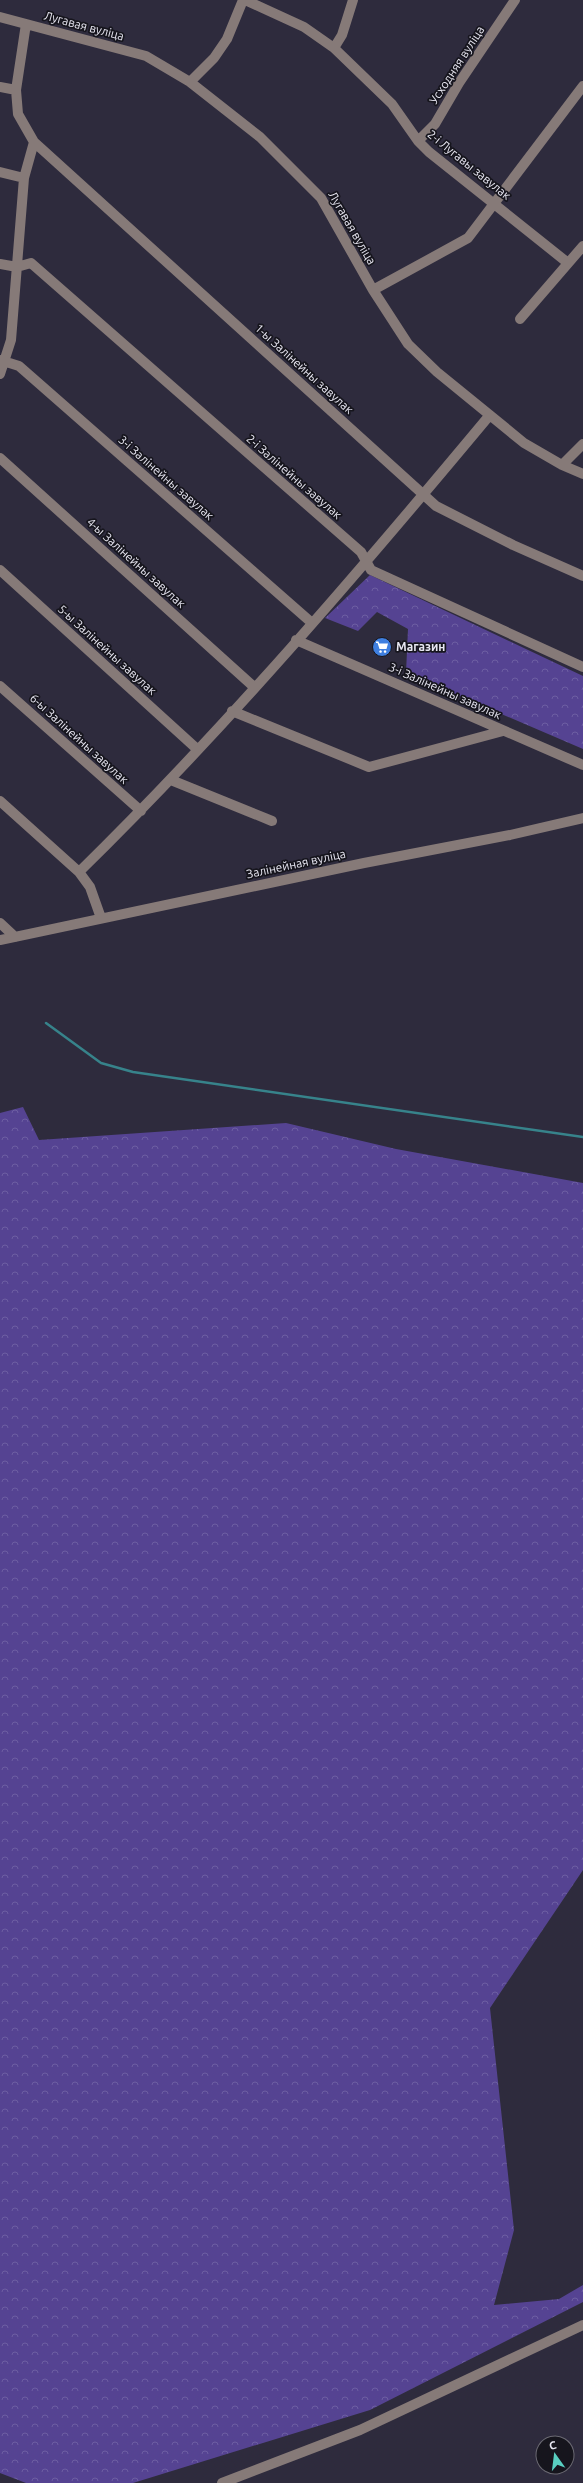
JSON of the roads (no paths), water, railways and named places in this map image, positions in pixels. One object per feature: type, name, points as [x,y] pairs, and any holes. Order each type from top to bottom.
[{"type":"street","name":"2-і Лугавы завулак","points":[[244,0],[304,27],[334,48],[392,104],[418,141],[568,263]]},
{"type":"street","points":[[190,82],[219,52],[227,39],[244,0]]},
{"type":"street","points":[[334,48],[342,35],[353,0]]},
{"type":"street","name":"Усходняя вуліца","points":[[418,141],[435,124],[459,84],[515,0]]},
{"type":"street","name":"Лугавая вуліца","points":[[0,18],[146,56],[190,82],[260,138],[321,198],[373,290],[408,344],[437,372],[489,416],[524,443],[562,465],[583,474]]},
{"type":"street","name":"1-ы Залінейны завулак","points":[[26,24],[16,90],[18,114],[34,142],[436,506],[513,545],[583,576]]},
{"type":"street","points":[[373,290],[468,238],[583,86]]},
{"type":"street","points":[[0,87],[16,90]]},
{"type":"street","points":[[0,374],[3,360],[11,340],[24,178],[34,142]]},
{"type":"street","points":[[0,172],[24,178]]},
{"type":"street","points":[[520,318],[583,246]]},
{"type":"street","name":"2-і Залінейны завулак","points":[[17,267],[31,263],[361,552],[372,570],[583,667]]},
{"type":"street","points":[[0,264],[17,267]]},
{"type":"street","name":"3-і Залінейны завулак","points":[[3,360],[19,366],[312,623]]},
{"type":"street","points":[[78,872],[171,780],[367,562],[489,416]]},
{"type":"street","points":[[562,465],[583,444]]},
{"type":"street","name":"4-ы Залінейны завулак","points":[[0,458],[254,687]]},
{"type":"street","name":"5-ы Залінейны завулак","points":[[0,570],[198,749]]},
{"type":"street","name":"3-і Залінейны завулак","points":[[296,640],[503,732],[583,765]]},
{"type":"street","name":"6-ы Залінейны завулак","points":[[0,686],[141,811]]},
{"type":"street","points":[[232,711],[369,767],[503,732]]},
{"type":"street","points":[[171,780],[272,821]]},
{"type":"street","points":[[0,801],[78,872],[90,887],[101,918]]},
{"type":"street","name":"Залінейная вуліца","points":[[0,940],[510,835],[583,818]]},
{"type":"street","points":[[0,923],[15,937]]},
{"type":"street","points":[[222,2483],[360,2430],[583,2325]]},
{"type":"waterway","points":[[46,1023],[101,1063],[133,1072],[583,1137]]},
{"type":"place","name":"Магазин","points":[[382,647]]}]
